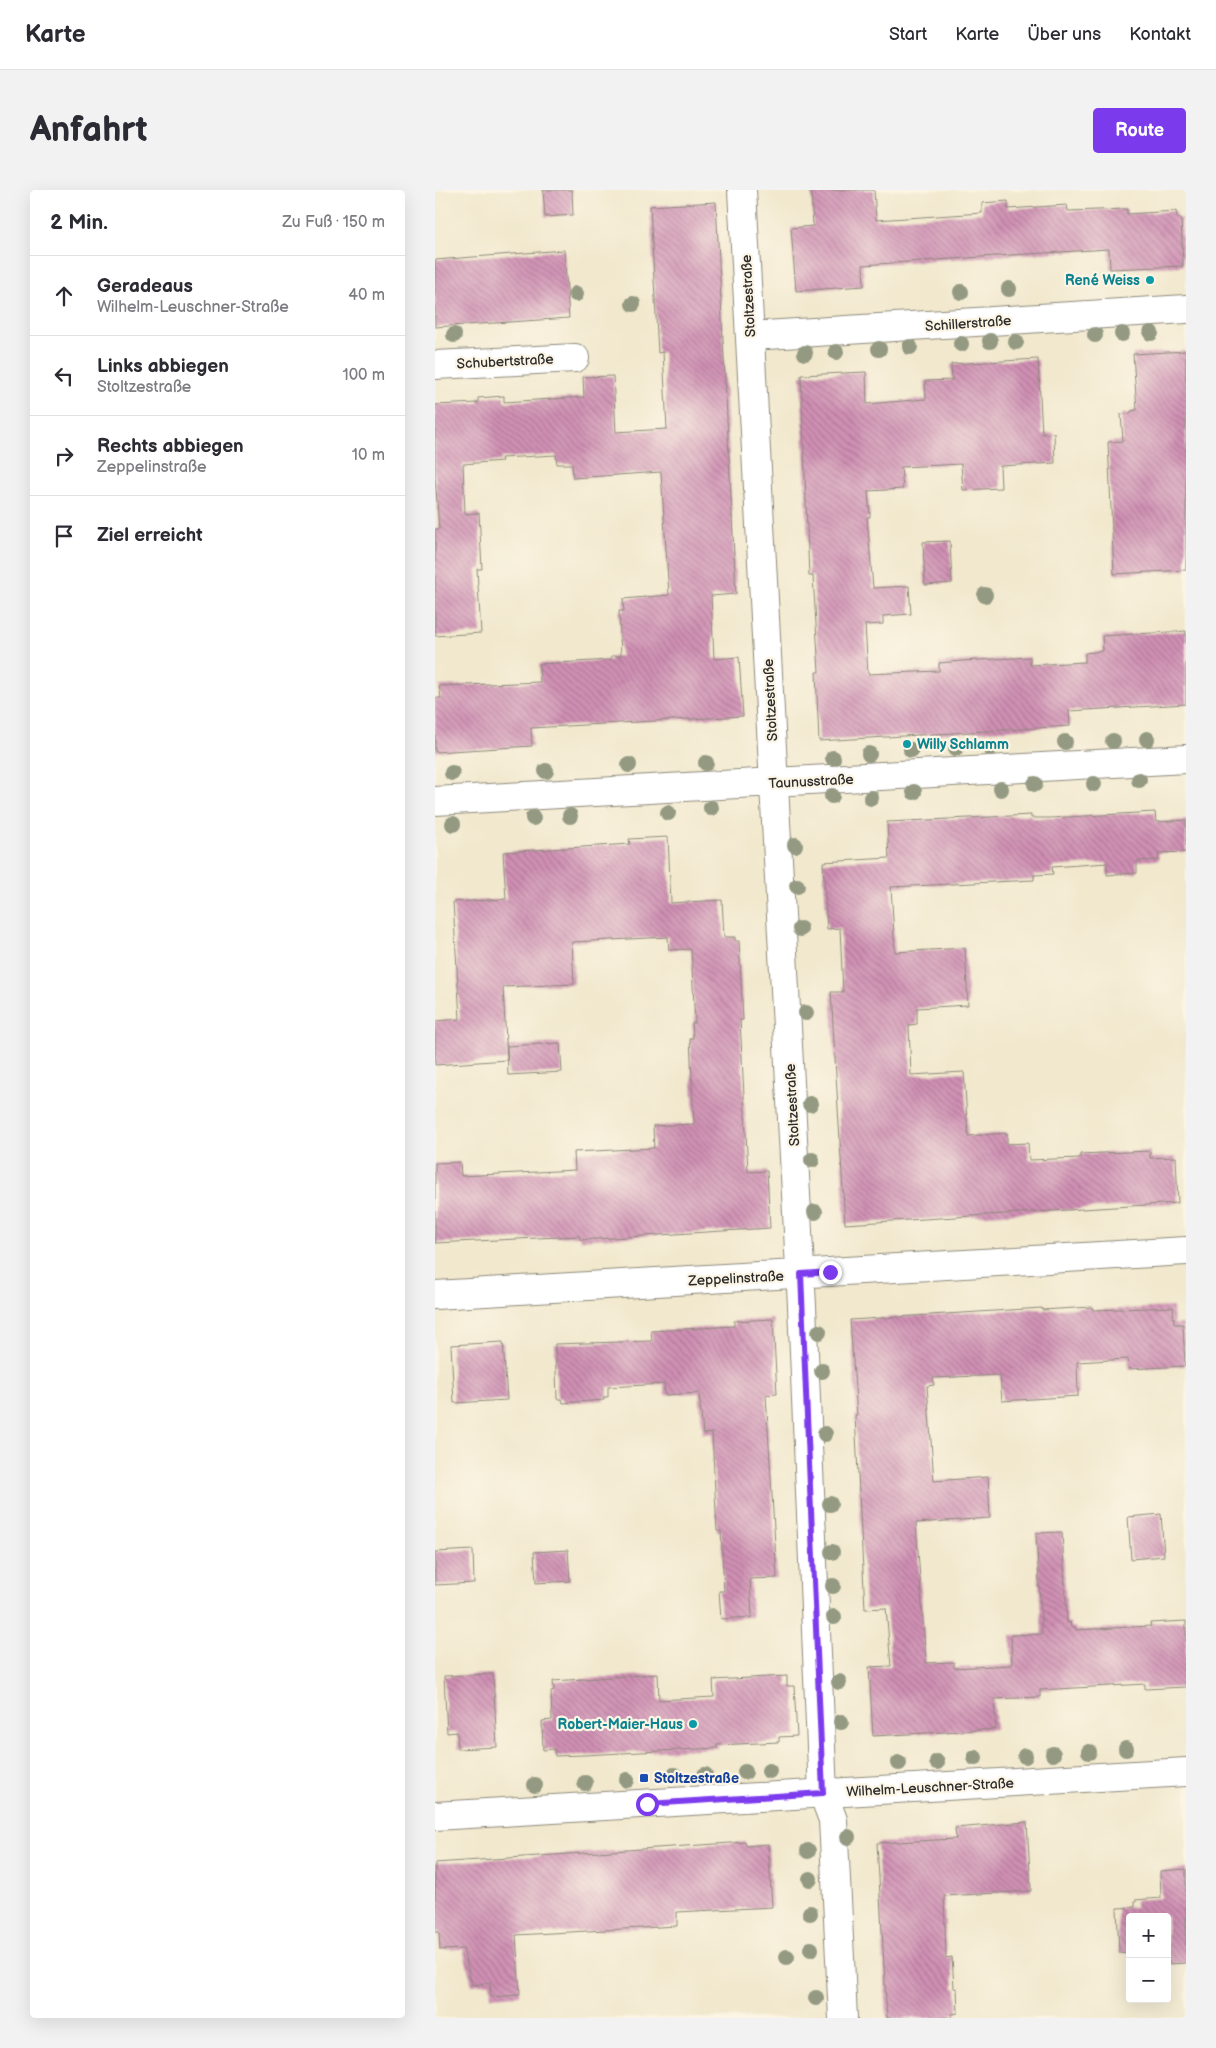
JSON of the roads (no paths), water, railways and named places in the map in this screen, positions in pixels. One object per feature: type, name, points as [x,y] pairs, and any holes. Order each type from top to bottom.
[{"type":"street","name":"Stoltzestraße","points":[[741,190],[801,1274],[823,1793],[833,1820],[843,2018]]},
{"type":"street","name":"Schillerstraße","points":[[750,336],[1186,310]]},
{"type":"street","name":"Schubertstraße","points":[[435,364],[575,358]]},
{"type":"street","name":"Taunusstraße","points":[[435,801],[1186,759]]},
{"type":"street","name":"Zeppelinstraße","points":[[435,1295],[1186,1252]]},
{"type":"street","name":"Wilhelm-Leuschner-Straße","points":[[435,1816],[1186,1772]]},
{"type":"place","name":"René Weiss","points":[[1150,280]]},
{"type":"place","name":"Willy Schlamm","points":[[907,744]]},
{"type":"place","name":"Robert-Maier-Haus","points":[[693,1724]]},
{"type":"place","name":"Stoltzestraße","points":[[644,1778]]}]
